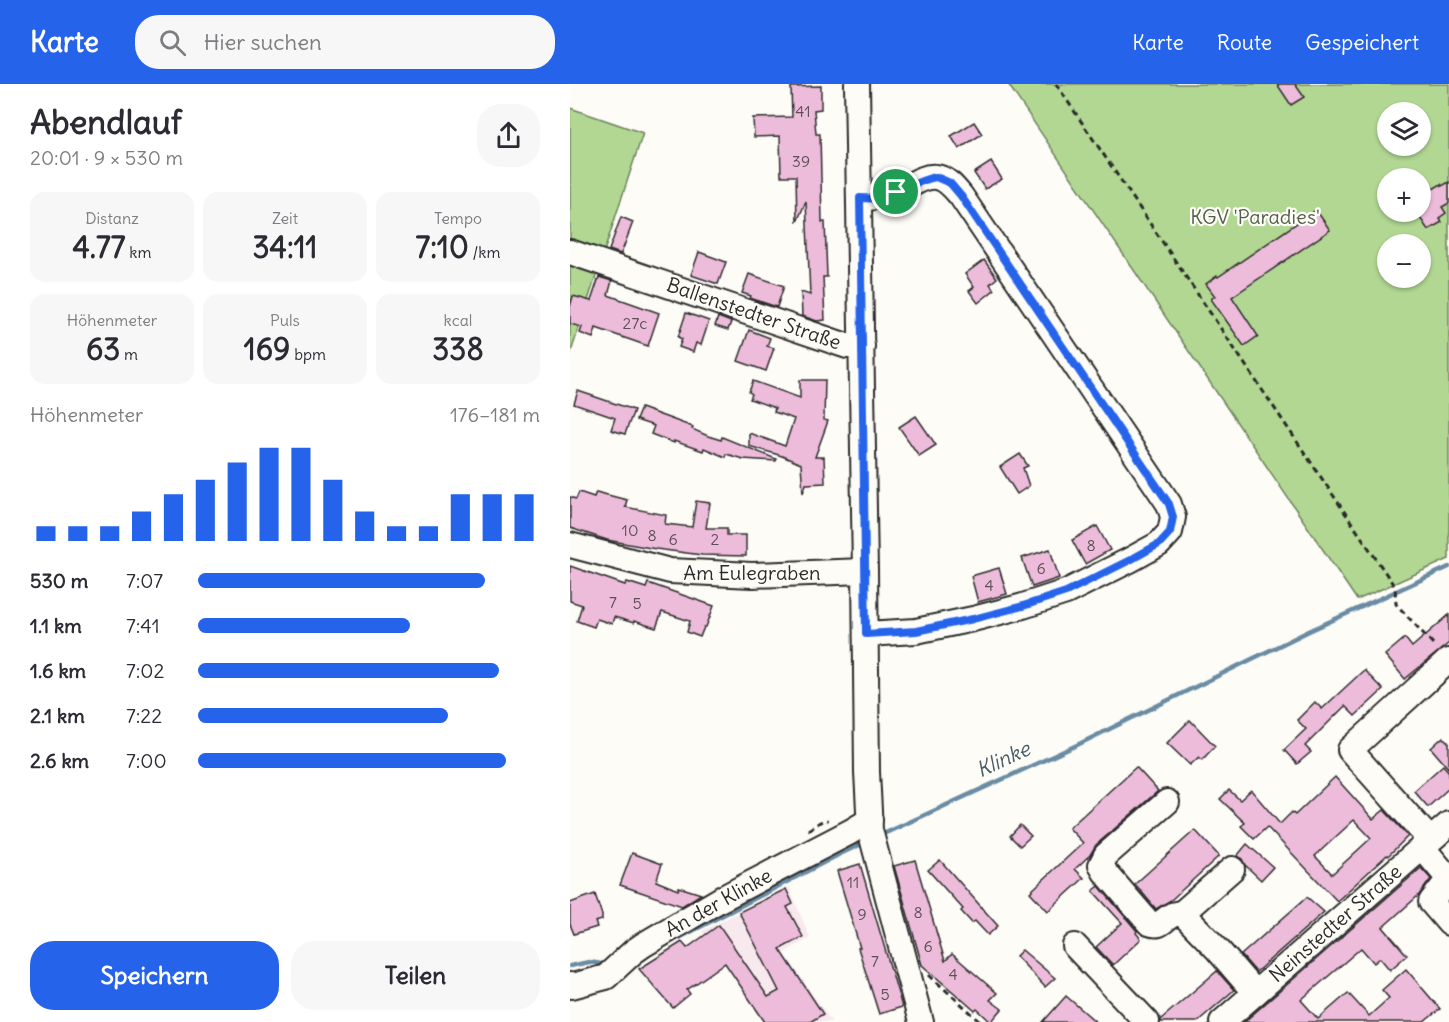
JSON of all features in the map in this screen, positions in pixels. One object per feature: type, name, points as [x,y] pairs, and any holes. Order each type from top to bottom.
[{"type":"street","name":"Ballenstedter Straße","points":[[857,84],[867,772],[871,832],[921,1022]]},
{"type":"street","points":[[860,198],[879,198],[924,178],[936,177],[950,183],[1169,504],[1173,517],[1170,532],[1159,544],[1066,592],[1023,606],[950,624],[916,631],[866,634]]},
{"type":"street","name":"Ballenstedter Straße","points":[[570,252],[847,346],[862,346]]},
{"type":"street","name":"Am Eulegraben","points":[[570,545],[670,571],[752,575],[865,571]]},
{"type":"street","points":[[1448,661],[1350,750],[1426,844],[1449,879],[1431,902],[1449,923]]},
{"type":"street","points":[[1167,802],[1106,855],[1101,865],[1105,873],[1149,923],[1159,924],[1171,916],[1182,913],[1232,868]]},
{"type":"street","name":"Neinstedter Straße","points":[[1222,1022],[1449,824]]},
{"type":"street","name":"An der Klinke","points":[[570,985],[606,977],[633,952],[721,899],[850,832],[871,832]]},
{"type":"street","points":[[1182,913],[1256,993]]},
{"type":"street","points":[[1075,946],[1147,1022]]},
{"type":"path","points":[[1056,84],[1395,587],[1396,604],[1448,661]]},
{"type":"path","points":[[906,965],[916,964],[981,1022]]},
{"type":"shaded area","points":[[789,887],[810,938],[784,953],[832,1022],[763,1022],[702,931]]},
{"type":"green space","name":"KGV 'Paradies'","points":[[1008,84],[1449,84],[1449,559],[1357,600]]},
{"type":"green space","points":[[570,108],[643,133],[570,355]]},
{"type":"building","points":[[1277,84],[1295,84],[1304,97],[1291,105]]},
{"type":"building","points":[[821,86],[821,109],[814,110],[816,134],[820,134],[822,222],[825,222],[827,277],[823,277],[825,320],[817,321],[802,316],[801,292],[810,295],[806,201],[797,222],[796,176],[781,176],[780,136],[754,137],[753,118],[792,117],[791,87]]},
{"type":"building","points":[[974,122],[982,134],[959,149],[951,136]]},
{"type":"building","points":[[991,162],[1002,179],[985,189],[974,173]]},
{"type":"building","points":[[1449,182],[1449,203],[1442,207],[1446,213],[1439,218],[1442,222],[1428,230],[1423,222],[1431,222],[1431,186],[1433,189],[1441,184],[1442,186]]},
{"type":"building","points":[[1316,210],[1330,230],[1232,297],[1258,336],[1244,346],[1211,299],[1215,296],[1206,284]]},
{"type":"building","points":[[621,217],[633,222],[621,254],[609,250]]},
{"type":"building","points":[[699,252],[726,262],[718,284],[691,275]]},
{"type":"building","points":[[984,260],[997,278],[990,284],[994,290],[978,303],[969,291],[974,287],[965,274]]},
{"type":"building","points":[[749,274],[784,286],[777,307],[742,293]]},
{"type":"building","points":[[599,277],[612,281],[608,295],[659,313],[648,346],[596,328],[593,338],[580,333],[582,327],[570,324],[570,307],[573,296],[591,301]]},
{"type":"building","points":[[686,313],[709,321],[701,345],[696,343],[693,352],[679,347],[682,339],[678,337]]},
{"type":"building","points":[[718,317],[731,322],[728,330],[715,326]]},
{"type":"building","points":[[749,330],[770,338],[767,346],[774,348],[766,371],[738,361]]},
{"type":"building","points":[[800,380],[825,380],[824,420],[828,421],[815,457],[824,457],[825,483],[806,484],[803,493],[801,464],[749,446],[749,433],[785,446],[794,419],[774,412],[775,408],[750,399],[752,394],[749,392],[753,381],[800,398]]},
{"type":"building","points":[[578,391],[634,410],[625,434],[611,430],[615,418],[574,404]]},
{"type":"building","points":[[641,408],[693,427],[692,429],[708,436],[721,440],[722,437],[776,459],[776,461],[743,459],[726,454],[725,457],[704,448],[703,451],[651,434],[654,426],[636,420]]},
{"type":"building","points":[[916,416],[936,445],[919,456],[899,427]]},
{"type":"building","points":[[1020,454],[1028,466],[1023,468],[1029,486],[1017,494],[1000,467]]},
{"type":"building","points":[[579,492],[594,497],[596,492],[627,500],[625,507],[666,515],[665,524],[692,527],[696,501],[710,503],[706,528],[727,528],[727,535],[746,535],[746,556],[702,555],[656,549],[607,540],[570,528],[570,497],[576,499]]},
{"type":"building","points":[[1097,526],[1110,550],[1085,564],[1072,540]]},
{"type":"building","points":[[1050,549],[1059,578],[1032,587],[1022,558]]},
{"type":"building","points":[[570,566],[625,585],[627,582],[646,588],[648,583],[714,606],[700,637],[687,632],[690,621],[662,612],[656,628],[614,617],[612,624],[597,619],[594,627],[577,621],[582,605],[570,601]]},
{"type":"building","points":[[999,568],[1007,594],[978,602],[971,576]]},
{"type":"building","points":[[1449,615],[1449,643],[1405,679],[1385,655],[1405,638],[1412,647]]},
{"type":"building","points":[[1364,670],[1383,690],[1355,716],[1345,706],[1305,746],[1311,752],[1297,764],[1284,750],[1306,729],[1297,720],[1315,702],[1322,709]]},
{"type":"building","points":[[1190,720],[1215,746],[1202,760],[1199,757],[1190,765],[1167,743]]},
{"type":"building","points":[[1443,737],[1449,743],[1449,769],[1431,748]]},
{"type":"building","points":[[1443,765],[1449,772],[1449,788],[1428,807],[1414,791]]},
{"type":"building","points":[[1136,767],[1158,791],[1096,845],[1090,855],[1075,869],[1084,878],[1048,911],[1030,892],[1083,843],[1069,828]]},
{"type":"building","points":[[1335,777],[1373,819],[1384,810],[1408,836],[1337,901],[1267,827],[1254,839],[1241,826],[1245,823],[1220,799],[1229,790],[1240,800],[1251,790],[1280,824],[1292,812],[1295,815]],"holes":[[[1354,820],[1371,838],[1332,874],[1315,856]]]},
{"type":"building","points":[[1020,825],[1031,836],[1020,846],[1010,836]]},
{"type":"building","points":[[1195,830],[1219,856],[1171,900],[1156,909],[1135,884]]},
{"type":"building","points":[[1247,844],[1273,867],[1261,880],[1237,856]]},
{"type":"building","points":[[632,853],[662,864],[656,881],[678,890],[679,887],[701,894],[682,906],[620,885]]},
{"type":"building","points":[[915,860],[945,961],[952,954],[997,993],[990,1000],[1002,1009],[991,1022],[922,965],[894,866]]},
{"type":"building","points":[[940,860],[998,926],[988,935],[975,921],[972,923],[961,911],[963,909],[928,870]]},
{"type":"building","points":[[860,864],[902,1007],[879,1014],[837,871]]},
{"type":"building","points":[[1421,868],[1431,879],[1419,895],[1383,927],[1407,955],[1390,970],[1380,958],[1374,963],[1361,948],[1301,1000],[1318,1019],[1348,993],[1369,1016],[1389,998],[1382,990],[1406,969],[1440,1009],[1424,1022],[1244,1022]]},
{"type":"building","points":[[1099,886],[1137,931],[1141,939],[1113,965],[1096,947],[1122,923],[1093,891]]},
{"type":"building","points":[[786,889],[793,904],[787,907],[803,937],[780,949],[823,1014],[810,1022],[765,1022],[725,963],[687,990],[690,994],[673,1008],[639,969],[682,942],[687,948],[719,925],[768,997],[779,991],[739,912]]},
{"type":"building","points":[[595,894],[602,920],[595,922],[597,927],[574,934],[570,924],[570,903]]},
{"type":"building","points":[[1307,897],[1324,912],[1256,972],[1241,955]]},
{"type":"building","points":[[1022,950],[1055,978],[1045,987],[1016,956]]},
{"type":"building","points":[[1217,971],[1234,990],[1197,1022],[1161,1022],[1161,1019]]},
{"type":"building","points":[[1066,996],[1096,1022],[1043,1022]]},
{"type":"waterway","name":"Klinke","points":[[879,836],[1077,745],[1309,631],[1449,567]]},
{"type":"waterway","name":"Klinke","points":[[679,938],[866,842]]},
{"type":"waterway","name":"Klinke","points":[[570,966],[589,962],[608,965]]},
{"type":"route","points":[[936,177],[950,183],[1169,504],[1173,517],[1170,532],[1159,544],[1066,592],[973,619],[916,631],[866,634],[860,198],[879,198],[896,192],[924,178],[936,177]]}]
